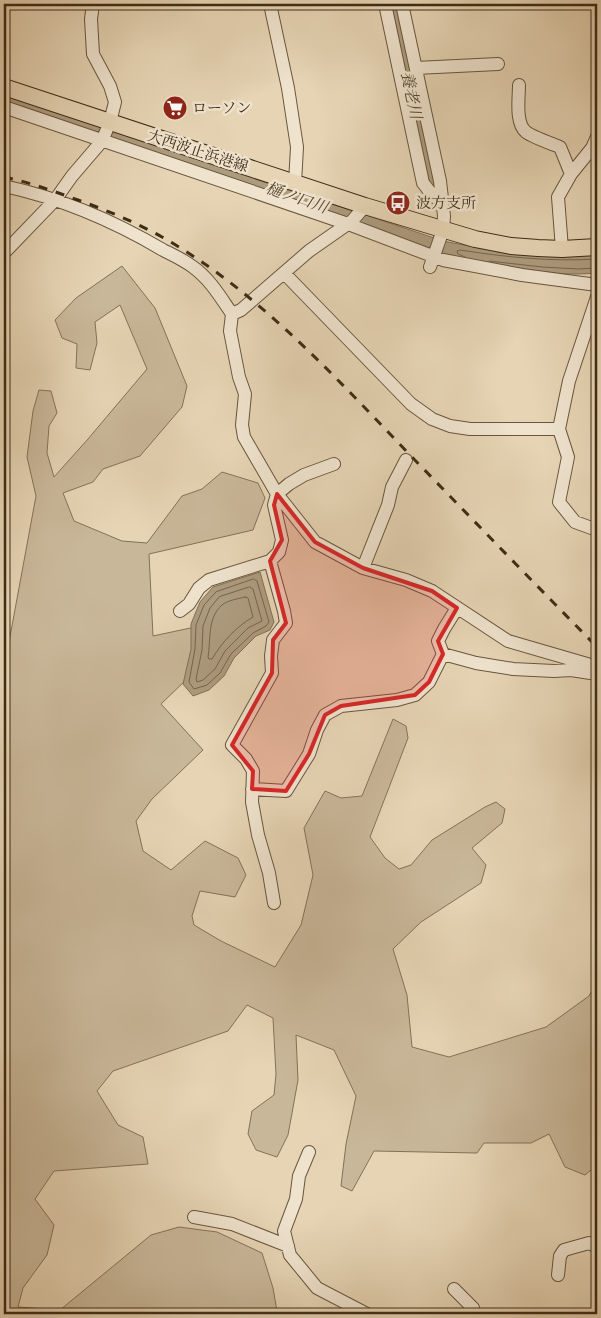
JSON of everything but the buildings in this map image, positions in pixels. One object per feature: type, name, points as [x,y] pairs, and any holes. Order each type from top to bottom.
[{"type":"main road","name":"大西波止浜港線","points":[[4,87],[295,183],[441,234],[511,246],[562,249],[597,247]]},
{"type":"street","points":[[4,253],[55,200],[72,176],[102,141],[110,122],[115,102],[110,86],[93,54],[91,19],[93,4]]},
{"type":"street","points":[[270,4],[288,88],[296,147],[295,183]]},
{"type":"street","points":[[385,4],[424,183],[434,196],[442,198]]},
{"type":"street","points":[[402,4],[440,181],[444,216],[441,234],[433,258]]},
{"type":"street","points":[[416,68],[498,64]]},
{"type":"street","points":[[520,86],[519,112],[521,124],[526,132],[560,147],[571,174]]},
{"type":"street","points":[[4,107],[350,222],[433,258],[522,275],[597,285]]},
{"type":"street","points":[[562,249],[558,197],[571,174],[592,148],[597,137]]},
{"type":"street","points":[[4,186],[55,200],[95,215],[146,240],[194,267],[212,285],[232,314],[230,331],[239,377],[245,394],[242,425],[244,437],[277,494],[315,542],[362,568],[406,580],[432,591],[508,641],[597,668]]},
{"type":"street","points":[[232,314],[241,310],[309,251],[350,222],[363,208]]},
{"type":"street","points":[[284,273],[411,404],[432,419],[450,426],[470,429],[559,429]]},
{"type":"street","points":[[597,297],[569,381],[559,429],[568,456],[559,502],[575,522],[597,530]]},
{"type":"street","points":[[362,568],[388,505],[392,486],[406,460]]},
{"type":"street","points":[[180,611],[188,604],[199,588],[209,580],[270,561],[278,552],[282,540],[274,505],[277,494],[304,474],[334,464]]},
{"type":"street","points":[[270,561],[286,623],[273,640],[271,656],[272,673],[232,745],[253,770],[252,802],[258,835],[270,873],[274,903]]},
{"type":"street","points":[[252,789],[286,791],[309,754],[317,730],[325,715],[341,706],[397,700],[415,695],[429,682],[442,654],[438,641],[458,608]]},
{"type":"street","points":[[442,654],[476,663],[513,669],[571,670],[597,674]]},
{"type":"street","points":[[309,1152],[299,1176],[296,1199],[284,1231],[290,1255],[316,1288],[367,1314]]},
{"type":"street","points":[[194,1218],[232,1224],[288,1246]]},
{"type":"street","points":[[558,1275],[560,1256],[564,1250],[589,1243],[597,1247]]},
{"type":"street","points":[[454,1289],[473,1308],[470,1314]]},
{"type":"highlighted area","points":[[277,494],[315,542],[363,568],[432,591],[457,608],[438,641],[443,654],[429,682],[415,695],[341,706],[325,715],[309,754],[286,791],[252,789],[253,771],[232,745],[272,673],[273,640],[286,623],[270,561],[282,540],[274,505]]},
{"type":"shaded area","points":[[122,266],[155,308],[187,386],[182,407],[140,456],[103,469],[93,482],[63,493],[74,521],[122,541],[147,543],[182,496],[202,489],[222,472],[258,483],[265,498],[253,530],[149,554],[153,636],[195,627],[189,677],[161,704],[203,750],[152,799],[136,821],[143,851],[171,870],[205,841],[238,858],[246,875],[235,897],[200,891],[192,916],[194,925],[221,941],[275,967],[301,925],[313,875],[304,828],[325,791],[341,798],[362,796],[393,719],[406,726],[408,738],[370,837],[385,858],[399,869],[411,865],[432,840],[485,807],[496,802],[505,809],[502,823],[472,848],[486,865],[481,883],[421,922],[393,949],[407,995],[412,1047],[449,1057],[546,1027],[589,996],[597,981],[597,1061],[594,1076],[597,1077],[597,1165],[585,1175],[565,1167],[549,1134],[531,1143],[484,1143],[477,1153],[374,1151],[352,1191],[341,1186],[346,1144],[356,1096],[334,1050],[296,1035],[298,1080],[288,1135],[277,1157],[256,1150],[248,1134],[252,1111],[274,1095],[276,1074],[273,1018],[247,1005],[228,1031],[113,1071],[97,1091],[118,1125],[143,1137],[148,1164],[54,1171],[35,1199],[54,1225],[47,1255],[23,1288],[18,1307],[60,1310],[151,1235],[179,1227],[217,1232],[262,1253],[273,1288],[277,1311],[274,1314],[4,1314],[4,658],[9,642],[36,496],[27,457],[33,411],[39,390],[51,391],[57,413],[49,426],[47,453],[54,477],[147,369],[120,305],[95,322],[97,343],[90,370],[76,368],[77,344],[62,338],[55,320],[76,298]]},
{"type":"water","name":"樋ノ口川","points":[[4,93],[443,241],[490,250],[597,254],[597,273],[547,273],[464,261],[4,105]]},
{"type":"water","points":[[260,572],[274,622],[270,630],[256,636],[234,658],[224,676],[209,690],[193,696],[183,684],[191,649],[191,624],[200,602],[213,587]]},
{"type":"waterway","name":"養老川","points":[[393,4],[432,186]]},
{"type":"railway","points":[[4,177],[50,190],[131,221],[162,237],[231,283],[324,366],[597,647]]},
{"type":"place","name":"ローソン","points":[[175,108]]},
{"type":"place","name":"波方支所","points":[[398,203]]}]
